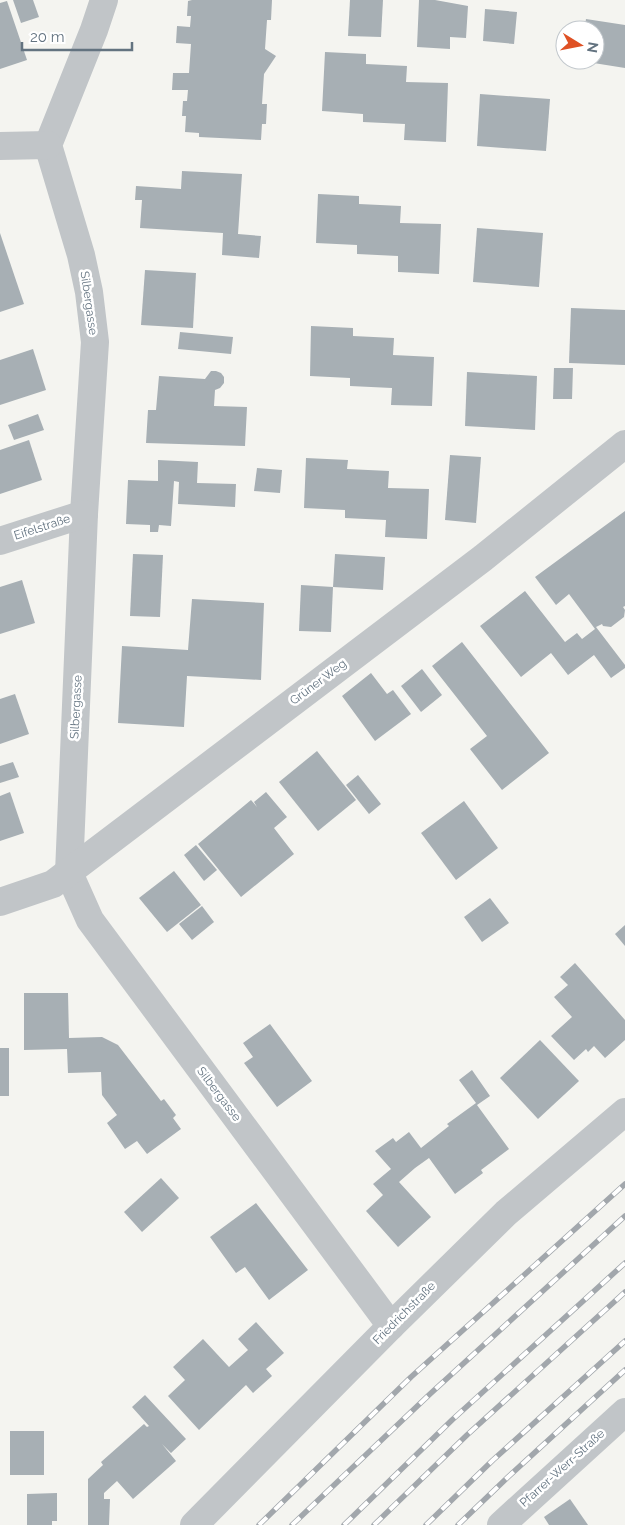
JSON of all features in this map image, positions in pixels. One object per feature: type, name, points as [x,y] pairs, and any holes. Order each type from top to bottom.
[{"type":"street","points":[[0,146],[48,145],[104,0]]},
{"type":"street","name":"Silbergasse","points":[[48,145],[82,255],[95,342],[84,514],[68,872],[90,920],[391,1326]]},
{"type":"street","name":"Grüner Weg","points":[[0,902],[53,884],[483,558],[625,444]]},
{"type":"street","name":"Eifelstraße","points":[[0,541],[84,514]]},
{"type":"street","name":"Friedrichstraße","points":[[194,1525],[506,1213],[625,1112]]},
{"type":"street","name":"Pfarrer-Werr-Straße","points":[[501,1525],[625,1412]]},
{"type":"building","points":[[13,0],[33,0],[39,17],[21,23]]},
{"type":"building","points":[[272,0],[271,20],[267,20],[265,49],[276,56],[264,74],[262,104],[267,104],[266,124],[262,124],[261,140],[199,137],[199,133],[185,132],[186,116],[182,116],[183,101],[187,101],[188,90],[172,90],[173,73],[189,73],[191,44],[176,43],[177,26],[190,27],[191,16],[187,16],[188,1]]},
{"type":"building","points":[[350,0],[383,0],[381,37],[348,36]]},
{"type":"building","points":[[419,0],[435,0],[468,6],[466,38],[450,37],[450,49],[417,47]]},
{"type":"building","points":[[7,1],[27,60],[0,69],[0,3]]},
{"type":"building","points":[[485,9],[517,12],[514,44],[483,41]]},
{"type":"building","points":[[605,22],[625,25],[625,68],[605,65]]},
{"type":"building","points":[[325,52],[366,54],[366,64],[407,66],[406,82],[448,83],[446,142],[404,140],[405,124],[363,122],[363,114],[322,111]]},
{"type":"building","points":[[480,94],[550,99],[546,151],[477,146]]},
{"type":"building","points":[[182,171],[242,174],[238,234],[261,236],[259,258],[222,255],[223,233],[140,228],[142,200],[135,200],[136,186],[181,189]]},
{"type":"building","points":[[318,194],[359,196],[359,204],[401,206],[400,223],[441,224],[439,274],[398,272],[398,256],[357,254],[357,245],[316,243]]},
{"type":"building","points":[[477,228],[543,233],[539,287],[473,282]]},
{"type":"building","points":[[0,233],[24,304],[0,312]]},
{"type":"building","points":[[145,270],[196,273],[193,328],[141,325]]},
{"type":"building","points":[[571,308],[625,310],[625,365],[569,363]]},
{"type":"building","points":[[311,326],[353,328],[353,336],[394,338],[393,355],[434,357],[432,406],[391,405],[392,388],[350,386],[350,378],[310,376]]},
{"type":"building","points":[[180,332],[233,337],[231,354],[178,349]]},
{"type":"building","points":[[33,349],[46,390],[0,405],[0,360]]},
{"type":"building","points":[[554,368],[573,368],[572,399],[553,399]]},
{"type":"building","points":[[211,371],[221,373],[224,377],[224,383],[215,390],[214,406],[247,407],[245,446],[146,443],[148,410],[156,410],[159,376],[205,379]]},
{"type":"building","points":[[467,372],[537,376],[535,430],[465,426]]},
{"type":"building","points":[[38,414],[44,430],[14,440],[8,425]]},
{"type":"building","points":[[29,440],[42,480],[0,494],[0,450]]},
{"type":"building","points":[[450,455],[481,457],[476,523],[445,520]]},
{"type":"building","points":[[306,458],[348,460],[347,469],[389,471],[388,488],[429,489],[427,539],[385,537],[386,520],[345,518],[345,510],[304,508]]},
{"type":"building","points":[[158,460],[198,462],[197,483],[236,484],[235,507],[178,504],[179,482],[174,481],[171,526],[159,525],[158,532],[150,532],[150,525],[126,524],[128,480],[158,481]]},
{"type":"building","points":[[257,468],[282,470],[280,493],[254,491]]},
{"type":"building","points":[[625,511],[624,617],[611,627],[603,626],[602,624],[596,627],[625,665],[625,668],[611,678],[594,655],[568,675],[551,653],[521,677],[480,626],[525,591],[565,642],[577,633],[582,639],[595,629],[569,594],[556,605],[535,577]]},
{"type":"building","points":[[133,554],[163,555],[160,617],[130,616]]},
{"type":"building","points":[[335,554],[385,557],[383,590],[333,587]]},
{"type":"building","points":[[22,580],[35,623],[0,634],[0,587]]},
{"type":"building","points":[[301,585],[333,587],[331,632],[299,631]]},
{"type":"building","points":[[192,599],[264,603],[261,680],[187,676],[184,727],[118,723],[122,646],[188,650]]},
{"type":"building","points":[[462,642],[549,753],[502,790],[470,749],[487,736],[432,666]]},
{"type":"building","points":[[422,669],[442,695],[421,712],[401,686]]},
{"type":"building","points":[[371,673],[387,694],[393,690],[411,714],[375,741],[342,696]]},
{"type":"building","points":[[15,694],[29,734],[0,744],[0,699]]},
{"type":"building","points":[[317,751],[356,800],[318,831],[279,782]]},
{"type":"building","points":[[13,762],[19,777],[0,783],[0,766]]},
{"type":"building","points":[[358,775],[381,804],[369,814],[346,785]]},
{"type":"building","points":[[10,792],[24,833],[0,841],[0,796]]},
{"type":"building","points":[[266,792],[287,817],[274,828],[294,854],[241,897],[198,844],[251,800],[257,807],[254,802]]},
{"type":"building","points":[[464,801],[498,848],[456,880],[421,833]]},
{"type":"building","points":[[196,845],[217,870],[204,881],[184,855]]},
{"type":"building","points":[[174,871],[201,905],[167,932],[139,898]]},
{"type":"building","points":[[490,898],[509,923],[482,942],[464,917]]},
{"type":"building","points":[[202,906],[214,922],[192,940],[179,924]]},
{"type":"building","points":[[625,925],[625,946],[615,934]]},
{"type":"building","points":[[575,963],[625,1020],[625,1040],[605,1058],[594,1046],[588,1052],[586,1049],[574,1060],[551,1036],[572,1017],[554,997],[568,985],[560,977]]},
{"type":"building","points":[[24,993],[68,993],[69,1038],[102,1037],[118,1045],[161,1101],[164,1099],[176,1115],[173,1118],[181,1129],[147,1154],[137,1141],[125,1149],[107,1123],[117,1115],[102,1095],[101,1072],[68,1073],[67,1049],[24,1050]]},
{"type":"building","points":[[270,1024],[312,1081],[277,1107],[244,1063],[253,1057],[243,1043]]},
{"type":"building","points":[[540,1040],[579,1081],[538,1119],[500,1078]]},
{"type":"building","points":[[0,1048],[9,1048],[9,1096],[0,1096]]},
{"type":"building","points":[[472,1070],[490,1096],[477,1105],[509,1149],[481,1170],[483,1173],[455,1194],[429,1158],[399,1182],[431,1217],[398,1247],[366,1211],[383,1195],[373,1184],[391,1169],[375,1151],[393,1138],[396,1142],[409,1132],[421,1148],[449,1126],[447,1124],[476,1103],[459,1080]]},
{"type":"building","points":[[161,1178],[179,1198],[142,1232],[124,1212]]},
{"type":"building","points":[[256,1203],[308,1270],[269,1300],[245,1267],[236,1273],[210,1237]]},
{"type":"building","points":[[256,1322],[284,1353],[266,1369],[272,1376],[253,1393],[246,1385],[199,1430],[168,1396],[185,1380],[173,1367],[203,1339],[229,1367],[248,1350],[238,1339]]},
{"type":"building","points":[[145,1395],[186,1439],[171,1453],[162,1444],[176,1461],[133,1499],[117,1481],[104,1493],[104,1499],[110,1499],[109,1525],[88,1525],[88,1479],[103,1465],[101,1462],[144,1424],[147,1427],[149,1426],[132,1407]]},
{"type":"building","points":[[10,1431],[44,1431],[44,1475],[10,1475]]},
{"type":"building","points":[[57,1493],[57,1521],[52,1521],[52,1525],[27,1525],[27,1494]]},
{"type":"building","points":[[570,1499],[588,1525],[549,1525],[544,1517]]},
{"type":"railway","points":[[259,1525],[411,1377],[625,1184]]},
{"type":"railway","points":[[292,1525],[430,1394],[625,1216]]},
{"type":"railway","points":[[344,1525],[452,1420],[625,1263]]},
{"type":"railway","points":[[374,1525],[467,1435],[625,1292]]},
{"type":"railway","points":[[426,1525],[493,1460],[625,1341]]},
{"type":"railway","points":[[458,1525],[625,1370]]}]
